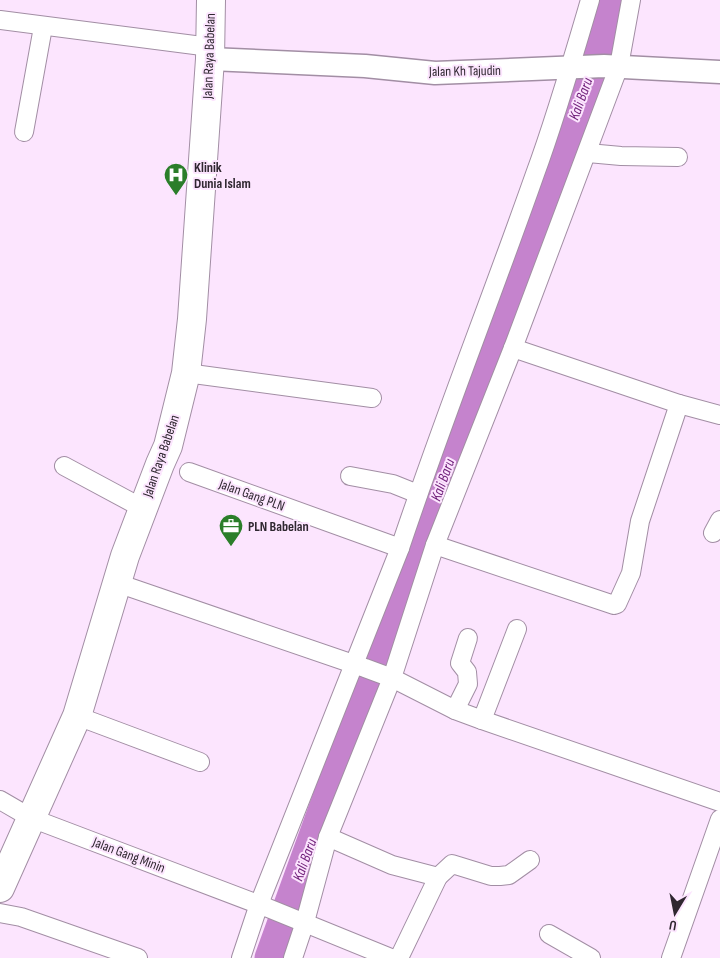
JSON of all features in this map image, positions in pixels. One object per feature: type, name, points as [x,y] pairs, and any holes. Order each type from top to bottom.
[{"type":"main road","name":"Jalan Raya Babelan","points":[[0,888],[77,716],[117,583],[168,446],[186,373],[192,319],[210,53],[211,0]]},
{"type":"street","points":[[241,958],[264,906],[321,744],[373,671],[435,545],[588,153],[594,66],[590,0]]},
{"type":"street","points":[[293,958],[300,920],[328,837],[373,671],[400,548],[418,494],[536,172],[631,0]]},
{"type":"street","points":[[0,20],[210,53]]},
{"type":"street","points":[[24,132],[43,27]]},
{"type":"street","name":"Jalan Kh Tajudin","points":[[210,53],[434,73],[594,66],[720,72]]},
{"type":"street","points":[[588,153],[621,156],[678,157]]},
{"type":"street","points":[[513,348],[678,404],[720,414]]},
{"type":"street","points":[[186,373],[372,398]]},
{"type":"street","points":[[435,545],[614,605],[618,604],[631,573],[640,521],[678,404]]},
{"type":"street","points":[[64,466],[144,509]]},
{"type":"street","name":"Jalan Gang PLN","points":[[189,472],[400,548]]},
{"type":"street","points":[[350,476],[393,484],[418,494]]},
{"type":"street","points":[[117,583],[373,671],[455,710],[720,802]]},
{"type":"street","points":[[482,720],[517,629]]},
{"type":"street","points":[[455,710],[468,684],[467,672],[460,662],[468,638]]},
{"type":"street","points":[[77,716],[200,762]]},
{"type":"street","name":"Jalan Gang Minin","points":[[0,800],[31,818],[264,906],[391,958]]},
{"type":"street","points":[[671,958],[720,819]]},
{"type":"street","points":[[328,837],[392,865],[438,877]]},
{"type":"street","points":[[399,958],[438,877],[452,864],[491,876],[509,875],[530,860]]},
{"type":"street","points":[[0,913],[21,917],[138,958]]},
{"type":"street","points":[[549,934],[591,958]]},
{"type":"waterway","name":"Kali Baru","points":[[270,958],[604,34],[612,0]]},
{"type":"place","name":"Klinik Dunia Islam","points":[[176,196]]},
{"type":"place","name":"PLN Babelan","points":[[231,547]]}]
